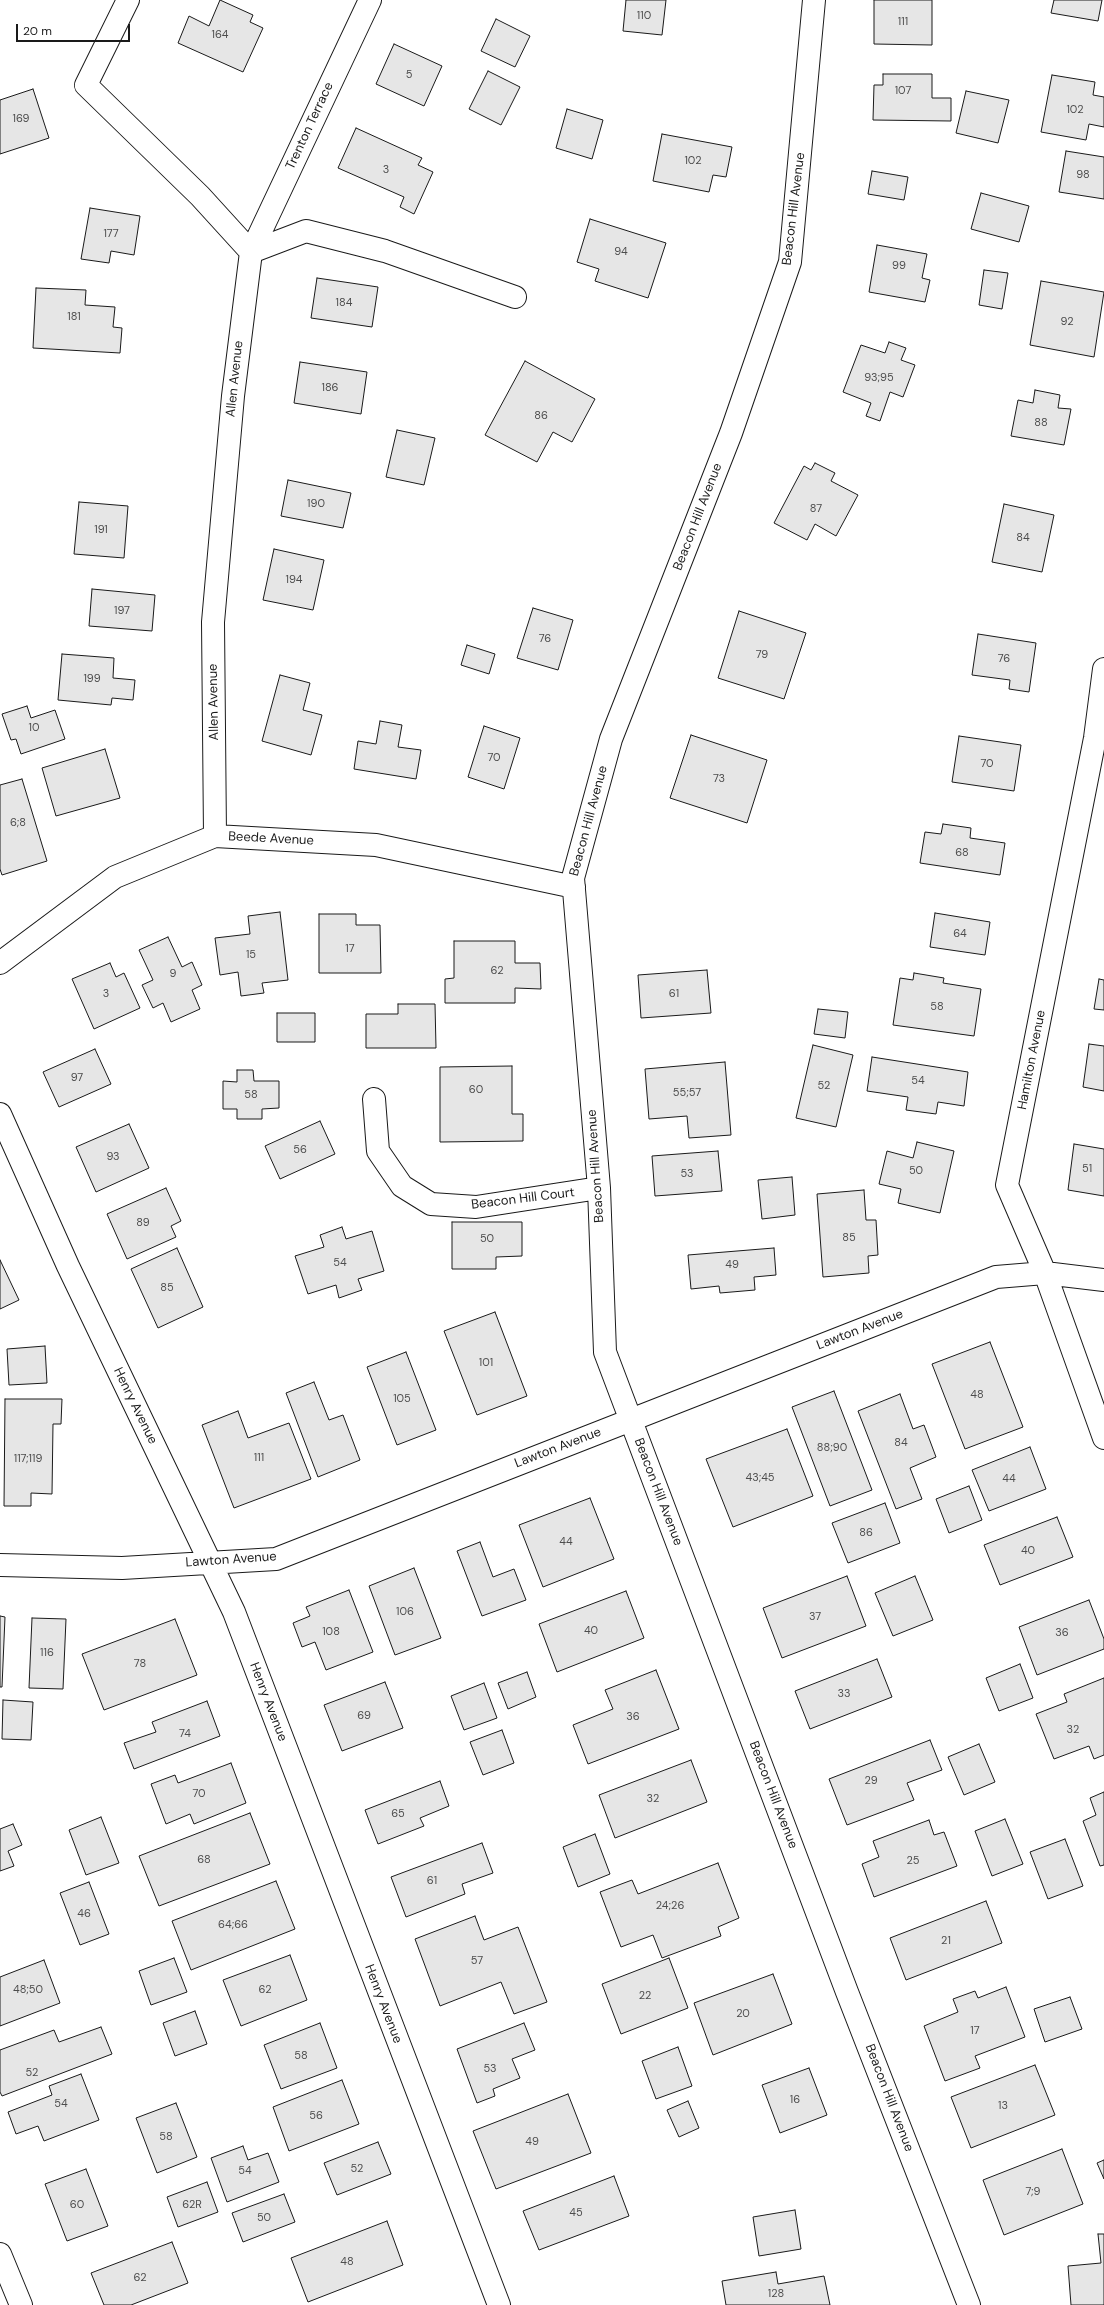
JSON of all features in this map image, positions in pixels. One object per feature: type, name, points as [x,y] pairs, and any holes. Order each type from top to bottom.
[{"type":"street","points":[[128,0],[86,85],[200,196],[250,252],[306,231],[385,251],[515,298]]},
{"type":"street","name":"Trenton Terrace","points":[[250,252],[370,0]]},
{"type":"street","name":"Beacon Hill Avenue","points":[[814,0],[790,262],[732,432],[611,739],[573,878],[600,1188],[605,1352],[847,1992],[969,2305]]},
{"type":"street","name":"Allen Avenue","points":[[215,836],[213,622],[233,396],[250,252]]},
{"type":"street","name":"Hamilton Avenue","points":[[1104,669],[1100,740],[1007,1185],[1045,1274],[1104,1438]]},
{"type":"street","name":"Beede Avenue","points":[[0,963],[116,877],[215,836],[376,845],[574,887]]},
{"type":"street","name":"Beacon Hill Court","points":[[374,1099],[378,1151],[402,1186],[431,1204],[476,1207],[600,1188]]},
{"type":"street","name":"Henry Avenue","points":[[0,1114],[68,1266],[234,1612],[499,2305]]},
{"type":"street","name":"Lawton Avenue","points":[[0,1565],[122,1568],[276,1558],[996,1277],[1045,1274],[1104,1280]]},
{"type":"street","points":[[0,2254],[21,2305]]},
{"type":"building","points":[[220,0],[253,15],[250,22],[263,28],[243,72],[178,43],[189,16],[209,26]]},
{"type":"building","points":[[626,0],[666,0],[662,35],[623,31]]},
{"type":"building","points":[[874,0],[932,0],[932,45],[874,44]]},
{"type":"building","points":[[1054,0],[1102,0],[1098,21],[1051,13]]},
{"type":"building","points":[[496,19],[530,36],[515,67],[481,51]]},
{"type":"building","points":[[394,44],[442,66],[424,106],[376,84]]},
{"type":"building","points":[[488,71],[520,87],[501,125],[469,109]]},
{"type":"building","points":[[883,74],[932,74],[932,98],[951,98],[951,121],[873,120],[874,85],[883,85]]},
{"type":"building","points":[[1052,75],[1095,82],[1093,95],[1104,97],[1104,127],[1089,124],[1086,140],[1041,132]]},
{"type":"building","points":[[33,89],[49,138],[0,154],[0,100]]},
{"type":"building","points":[[966,91],[1009,100],[998,143],[956,133]]},
{"type":"building","points":[[567,109],[603,120],[592,159],[556,148]]},
{"type":"building","points":[[356,128],[422,158],[418,165],[433,172],[414,214],[400,207],[404,197],[338,168]]},
{"type":"building","points":[[662,134],[732,147],[726,177],[713,175],[709,192],[653,181]]},
{"type":"building","points":[[1066,151],[1104,157],[1104,199],[1059,192]]},
{"type":"building","points":[[872,171],[908,177],[904,200],[868,194]]},
{"type":"building","points":[[981,193],[1029,206],[1019,242],[971,229]]},
{"type":"building","points":[[90,208],[140,216],[134,255],[111,251],[109,263],[81,259]]},
{"type":"building","points":[[590,219],[666,243],[648,298],[595,281],[599,269],[577,262]]},
{"type":"building","points":[[877,245],[927,254],[922,278],[930,280],[925,302],[869,292]]},
{"type":"building","points":[[984,270],[1008,273],[1002,309],[979,305]]},
{"type":"building","points":[[317,278],[378,287],[372,327],[311,318]]},
{"type":"building","points":[[1041,281],[1104,292],[1094,357],[1030,345]]},
{"type":"building","points":[[36,288],[86,290],[85,305],[115,307],[113,327],[122,328],[120,353],[33,348]]},
{"type":"building","points":[[889,342],[906,348],[901,360],[915,365],[903,397],[890,392],[880,421],[866,416],[871,403],[843,392],[861,345],[885,353]]},
{"type":"building","points":[[525,361],[595,399],[572,442],[553,432],[537,462],[485,435]]},
{"type":"building","points":[[300,362],[367,372],[361,414],[294,403]]},
{"type":"building","points":[[1035,390],[1060,395],[1058,408],[1071,409],[1064,445],[1011,436],[1018,400],[1033,403]]},
{"type":"building","points":[[397,430],[435,438],[424,485],[386,477]]},
{"type":"building","points":[[815,463],[835,473],[831,481],[858,495],[836,536],[815,524],[807,540],[774,523],[804,466],[811,470]]},
{"type":"building","points":[[288,480],[351,493],[343,528],[281,516]]},
{"type":"building","points":[[79,502],[128,506],[124,558],[74,554]]},
{"type":"building","points":[[1004,504],[1054,515],[1042,572],[992,562]]},
{"type":"building","points":[[274,549],[324,560],[313,610],[263,600]]},
{"type":"building","points":[[92,589],[155,595],[152,631],[89,626]]},
{"type":"building","points":[[533,608],[573,620],[558,670],[517,658]]},
{"type":"building","points":[[739,611],[806,633],[784,699],[718,678]]},
{"type":"building","points":[[978,634],[1036,643],[1029,692],[1009,689],[1010,680],[972,675]]},
{"type":"building","points":[[467,645],[495,654],[489,674],[461,665]]},
{"type":"building","points":[[62,654],[114,658],[113,678],[135,680],[133,700],[112,698],[111,705],[58,700]]},
{"type":"building","points":[[280,675],[310,683],[303,710],[322,715],[311,755],[262,741]]},
{"type":"building","points":[[27,706],[31,718],[55,710],[65,739],[21,754],[16,739],[11,740],[2,714]]},
{"type":"building","points":[[380,721],[402,725],[398,747],[421,750],[416,779],[354,769],[358,741],[376,744]]},
{"type":"building","points":[[484,726],[520,738],[504,789],[468,777]]},
{"type":"building","points":[[691,735],[767,760],[747,823],[670,798]]},
{"type":"building","points":[[959,736],[1021,745],[1014,791],[952,782]]},
{"type":"building","points":[[105,749],[120,798],[56,816],[42,768]]},
{"type":"building","points":[[22,779],[47,861],[2,875],[0,869],[0,785]]},
{"type":"building","points":[[943,824],[971,828],[970,838],[1005,843],[1000,875],[920,863],[925,832],[941,834]]},
{"type":"building","points":[[280,912],[288,980],[262,983],[264,993],[241,996],[238,972],[220,975],[215,938],[250,934],[248,916]]},
{"type":"building","points":[[935,913],[990,922],[985,955],[930,947]]},
{"type":"building","points":[[319,914],[356,914],[356,925],[380,925],[381,973],[319,973]]},
{"type":"building","points":[[168,937],[182,967],[192,962],[202,985],[192,990],[200,1009],[171,1022],[163,1003],[153,1008],[142,985],[153,980],[139,950]]},
{"type":"building","points":[[454,941],[515,941],[515,963],[540,963],[541,989],[515,988],[515,1003],[445,1003],[445,979],[454,978]]},
{"type":"building","points":[[110,963],[116,977],[124,973],[140,1008],[94,1029],[72,979]]},
{"type":"building","points":[[707,970],[711,1013],[641,1018],[638,975]]},
{"type":"building","points":[[914,973],[944,978],[943,983],[981,989],[974,1036],[893,1025],[900,978],[913,980]]},
{"type":"building","points":[[1099,979],[1104,980],[1104,1010],[1094,1009]]},
{"type":"building","points":[[398,1004],[435,1004],[436,1048],[366,1048],[366,1014],[398,1014]]},
{"type":"building","points":[[818,1009],[848,1012],[845,1038],[814,1034]]},
{"type":"building","points":[[277,1013],[315,1013],[315,1042],[277,1042]]},
{"type":"building","points":[[1089,1044],[1104,1046],[1104,1091],[1083,1087]]},
{"type":"building","points":[[813,1045],[853,1055],[836,1127],[796,1118]]},
{"type":"building","points":[[95,1049],[111,1084],[59,1107],[43,1072]]},
{"type":"building","points":[[872,1057],[968,1072],[964,1106],[938,1102],[936,1114],[906,1110],[908,1097],[867,1091]]},
{"type":"building","points":[[725,1062],[731,1135],[689,1138],[687,1116],[649,1119],[645,1069]]},
{"type":"building","points":[[512,1066],[512,1114],[523,1114],[523,1141],[440,1142],[440,1067]]},
{"type":"building","points":[[237,1070],[253,1070],[254,1081],[279,1081],[279,1108],[262,1109],[262,1119],[237,1119],[237,1109],[223,1109],[223,1081],[237,1082]]},
{"type":"building","points":[[320,1121],[335,1154],[280,1179],[265,1146]]},
{"type":"building","points":[[129,1124],[149,1168],[96,1192],[76,1147]]},
{"type":"building","points":[[917,1142],[954,1151],[940,1213],[898,1203],[901,1189],[879,1184],[887,1151],[913,1158]]},
{"type":"building","points":[[1074,1144],[1104,1149],[1104,1196],[1068,1190]]},
{"type":"building","points":[[718,1151],[722,1191],[655,1196],[652,1156]]},
{"type":"building","points":[[792,1177],[795,1215],[762,1219],[758,1180]]},
{"type":"building","points":[[166,1188],[181,1221],[171,1226],[176,1237],[127,1259],[107,1214]]},
{"type":"building","points":[[864,1190],[866,1220],[876,1220],[878,1255],[868,1256],[869,1273],[823,1277],[817,1194]]},
{"type":"building","points":[[452,1222],[522,1222],[522,1256],[496,1257],[496,1269],[452,1269]]},
{"type":"building","points":[[342,1227],[346,1239],[372,1231],[384,1271],[358,1279],[362,1290],[339,1298],[336,1285],[308,1294],[295,1256],[324,1247],[320,1235]]},
{"type":"building","points":[[177,1248],[203,1307],[158,1328],[131,1269]]},
{"type":"building","points":[[774,1248],[776,1275],[754,1277],[755,1290],[720,1293],[719,1286],[691,1289],[688,1255]]},
{"type":"building","points":[[0,1260],[19,1300],[0,1309]]},
{"type":"building","points":[[495,1312],[527,1396],[477,1415],[444,1331]]},
{"type":"building","points":[[990,1342],[1023,1427],[965,1449],[932,1364]]},
{"type":"building","points":[[45,1346],[47,1383],[9,1385],[7,1349]]},
{"type":"building","points":[[406,1352],[436,1430],[397,1445],[367,1367]]},
{"type":"building","points":[[314,1382],[329,1420],[343,1415],[360,1460],[318,1477],[286,1393]]},
{"type":"building","points":[[834,1391],[872,1490],[830,1506],[792,1407]]},
{"type":"building","points":[[900,1394],[913,1429],[924,1425],[936,1457],[910,1468],[922,1499],[896,1509],[858,1411]]},
{"type":"building","points":[[5,1399],[62,1399],[61,1424],[53,1424],[52,1494],[31,1493],[31,1506],[4,1506]]},
{"type":"building","points":[[238,1411],[248,1438],[289,1423],[311,1479],[234,1508],[202,1425]]},
{"type":"building","points":[[787,1429],[813,1496],[733,1527],[706,1459]]},
{"type":"building","points":[[1030,1447],[1046,1489],[989,1511],[972,1470]]},
{"type":"building","points":[[969,1486],[982,1520],[949,1533],[936,1499]]},
{"type":"building","points":[[590,1498],[614,1559],[543,1587],[519,1525]]},
{"type":"building","points":[[885,1503],[900,1543],[848,1563],[832,1523]]},
{"type":"building","points":[[1057,1517],[1073,1557],[1000,1585],[984,1545]]},
{"type":"building","points":[[480,1542],[493,1577],[514,1569],[526,1600],[482,1616],[457,1551]]},
{"type":"building","points":[[414,1568],[441,1638],[395,1655],[369,1586]]},
{"type":"building","points":[[847,1576],[866,1626],[782,1658],[763,1608]]},
{"type":"building","points":[[915,1576],[933,1620],[893,1636],[875,1593]]},
{"type":"building","points":[[349,1590],[373,1652],[326,1670],[315,1642],[302,1647],[293,1623],[310,1616],[306,1607]]},
{"type":"building","points":[[626,1591],[644,1638],[557,1672],[539,1624]]},
{"type":"building","points":[[1089,1600],[1104,1639],[1104,1649],[1037,1675],[1019,1627]]},
{"type":"building","points":[[0,1616],[5,1617],[2,1687],[0,1687]]},
{"type":"building","points":[[32,1618],[66,1619],[63,1689],[29,1688]]},
{"type":"building","points":[[175,1619],[197,1675],[104,1710],[82,1654]]},
{"type":"building","points":[[877,1659],[892,1697],[810,1729],[795,1691]]},
{"type":"building","points":[[1020,1664],[1033,1698],[999,1711],[986,1678]]},
{"type":"building","points":[[656,1670],[679,1729],[588,1764],[573,1725],[613,1709],[605,1690]]},
{"type":"building","points":[[527,1672],[536,1697],[508,1709],[498,1683]]},
{"type":"building","points":[[1104,1678],[1104,1755],[1094,1759],[1089,1746],[1054,1759],[1036,1714],[1067,1702],[1064,1694]]},
{"type":"building","points":[[385,1682],[403,1728],[342,1751],[324,1705]]},
{"type":"building","points":[[484,1683],[497,1718],[464,1730],[451,1696]]},
{"type":"building","points":[[3,1700],[33,1702],[31,1740],[2,1739]]},
{"type":"building","points":[[207,1701],[220,1736],[134,1769],[124,1743],[156,1732],[152,1722]]},
{"type":"building","points":[[502,1730],[514,1763],[483,1775],[470,1742]]},
{"type":"building","points":[[930,1740],[942,1770],[907,1783],[914,1800],[847,1825],[829,1779]]},
{"type":"building","points":[[979,1744],[995,1782],[964,1795],[948,1757]]},
{"type":"building","points":[[691,1760],[707,1802],[615,1838],[599,1795]]},
{"type":"building","points":[[231,1763],[246,1803],[194,1824],[190,1814],[166,1824],[151,1784],[175,1775],[178,1783]]},
{"type":"building","points":[[440,1781],[449,1806],[420,1818],[424,1826],[378,1844],[365,1810]]},
{"type":"building","points":[[1104,1792],[1104,1865],[1100,1866],[1083,1821],[1096,1815],[1090,1798]]},
{"type":"building","points":[[250,1813],[270,1864],[159,1906],[139,1856]]},
{"type":"building","points":[[101,1817],[119,1863],[86,1875],[69,1830]]},
{"type":"building","points":[[1005,1819],[1023,1864],[992,1876],[975,1831]]},
{"type":"building","points":[[929,1820],[934,1835],[944,1832],[957,1866],[874,1897],[862,1864],[879,1857],[873,1841]]},
{"type":"building","points":[[13,1824],[22,1845],[8,1851],[14,1866],[0,1871],[0,1829]]},
{"type":"building","points":[[595,1834],[610,1874],[578,1887],[563,1847]]},
{"type":"building","points":[[1065,1839],[1083,1886],[1048,1899],[1030,1852]]},
{"type":"building","points":[[482,1843],[493,1873],[462,1884],[465,1894],[406,1917],[391,1877]]},
{"type":"building","points":[[718,1863],[739,1918],[718,1927],[721,1936],[662,1958],[653,1935],[621,1947],[600,1892],[632,1880],[638,1894]]},
{"type":"building","points":[[276,1881],[295,1929],[191,1970],[172,1921]]},
{"type":"building","points":[[89,1882],[109,1934],[80,1945],[60,1893]]},
{"type":"building","points":[[986,1901],[1002,1943],[906,1980],[890,1938]]},
{"type":"building","points":[[475,1916],[484,1940],[518,1927],[547,2002],[514,2014],[501,1982],[440,2006],[415,1939]]},
{"type":"building","points":[[290,1955],[307,2000],[241,2026],[223,1980]]},
{"type":"building","points":[[174,1958],[187,1992],[151,2005],[139,1971]]},
{"type":"building","points":[[669,1958],[688,2008],[621,2034],[602,1984]]},
{"type":"building","points":[[44,1960],[60,2003],[0,2026],[0,1977]]},
{"type":"building","points":[[773,1974],[792,2024],[713,2055],[694,2003]]},
{"type":"building","points":[[1006,1987],[1025,2037],[975,2056],[980,2068],[945,2081],[924,2026],[958,2012],[953,1999],[975,1991],[978,1998]]},
{"type":"building","points":[[1070,1997],[1082,2029],[1045,2042],[1034,2009]]},
{"type":"building","points":[[195,2011],[207,2044],[175,2056],[163,2023]]},
{"type":"building","points":[[320,2023],[337,2068],[281,2089],[264,2045]]},
{"type":"building","points":[[524,2023],[535,2050],[512,2059],[520,2078],[493,2089],[495,2096],[477,2103],[457,2049]]},
{"type":"building","points":[[101,2027],[112,2054],[2,2096],[0,2092],[0,2050],[54,2030],[59,2042]]},
{"type":"building","points":[[678,2047],[692,2086],[656,2099],[642,2061]]},
{"type":"building","points":[[1035,2065],[1055,2115],[971,2148],[951,2097]]},
{"type":"building","points":[[809,2068],[827,2115],[780,2133],[762,2085]]},
{"type":"building","points":[[81,2074],[99,2120],[44,2141],[38,2126],[16,2134],[8,2112],[52,2095],[49,2086]]},
{"type":"building","points":[[342,2080],[359,2124],[289,2151],[273,2107]]},
{"type":"building","points":[[568,2094],[591,2153],[496,2189],[473,2131]]},
{"type":"building","points":[[688,2101],[699,2128],[679,2137],[667,2110]]},
{"type":"building","points":[[176,2103],[197,2157],[157,2173],[136,2118]]},
{"type":"building","points":[[378,2142],[391,2174],[337,2195],[324,2163]]},
{"type":"building","points":[[243,2146],[248,2160],[268,2153],[279,2182],[227,2202],[211,2158]]},
{"type":"building","points":[[1062,2149],[1083,2204],[1004,2235],[983,2180]]},
{"type":"building","points":[[1104,2160],[1104,2179],[1097,2163]]},
{"type":"building","points":[[86,2169],[108,2226],[67,2241],[45,2184]]},
{"type":"building","points":[[614,2176],[629,2216],[539,2250],[523,2211]]},
{"type":"building","points":[[207,2182],[218,2212],[178,2227],[167,2197]]},
{"type":"building","points":[[284,2194],[295,2222],[243,2242],[232,2213]]},
{"type":"building","points":[[795,2210],[801,2249],[759,2256],[753,2217]]},
{"type":"building","points":[[387,2221],[403,2265],[308,2302],[291,2258]]},
{"type":"building","points":[[1098,2234],[1104,2234],[1104,2305],[1071,2305],[1068,2266],[1101,2263]]},
{"type":"building","points":[[172,2242],[188,2283],[131,2305],[104,2305],[91,2273]]},
{"type":"building","points":[[776,2272],[778,2284],[824,2276],[830,2305],[726,2305],[722,2281]]}]
